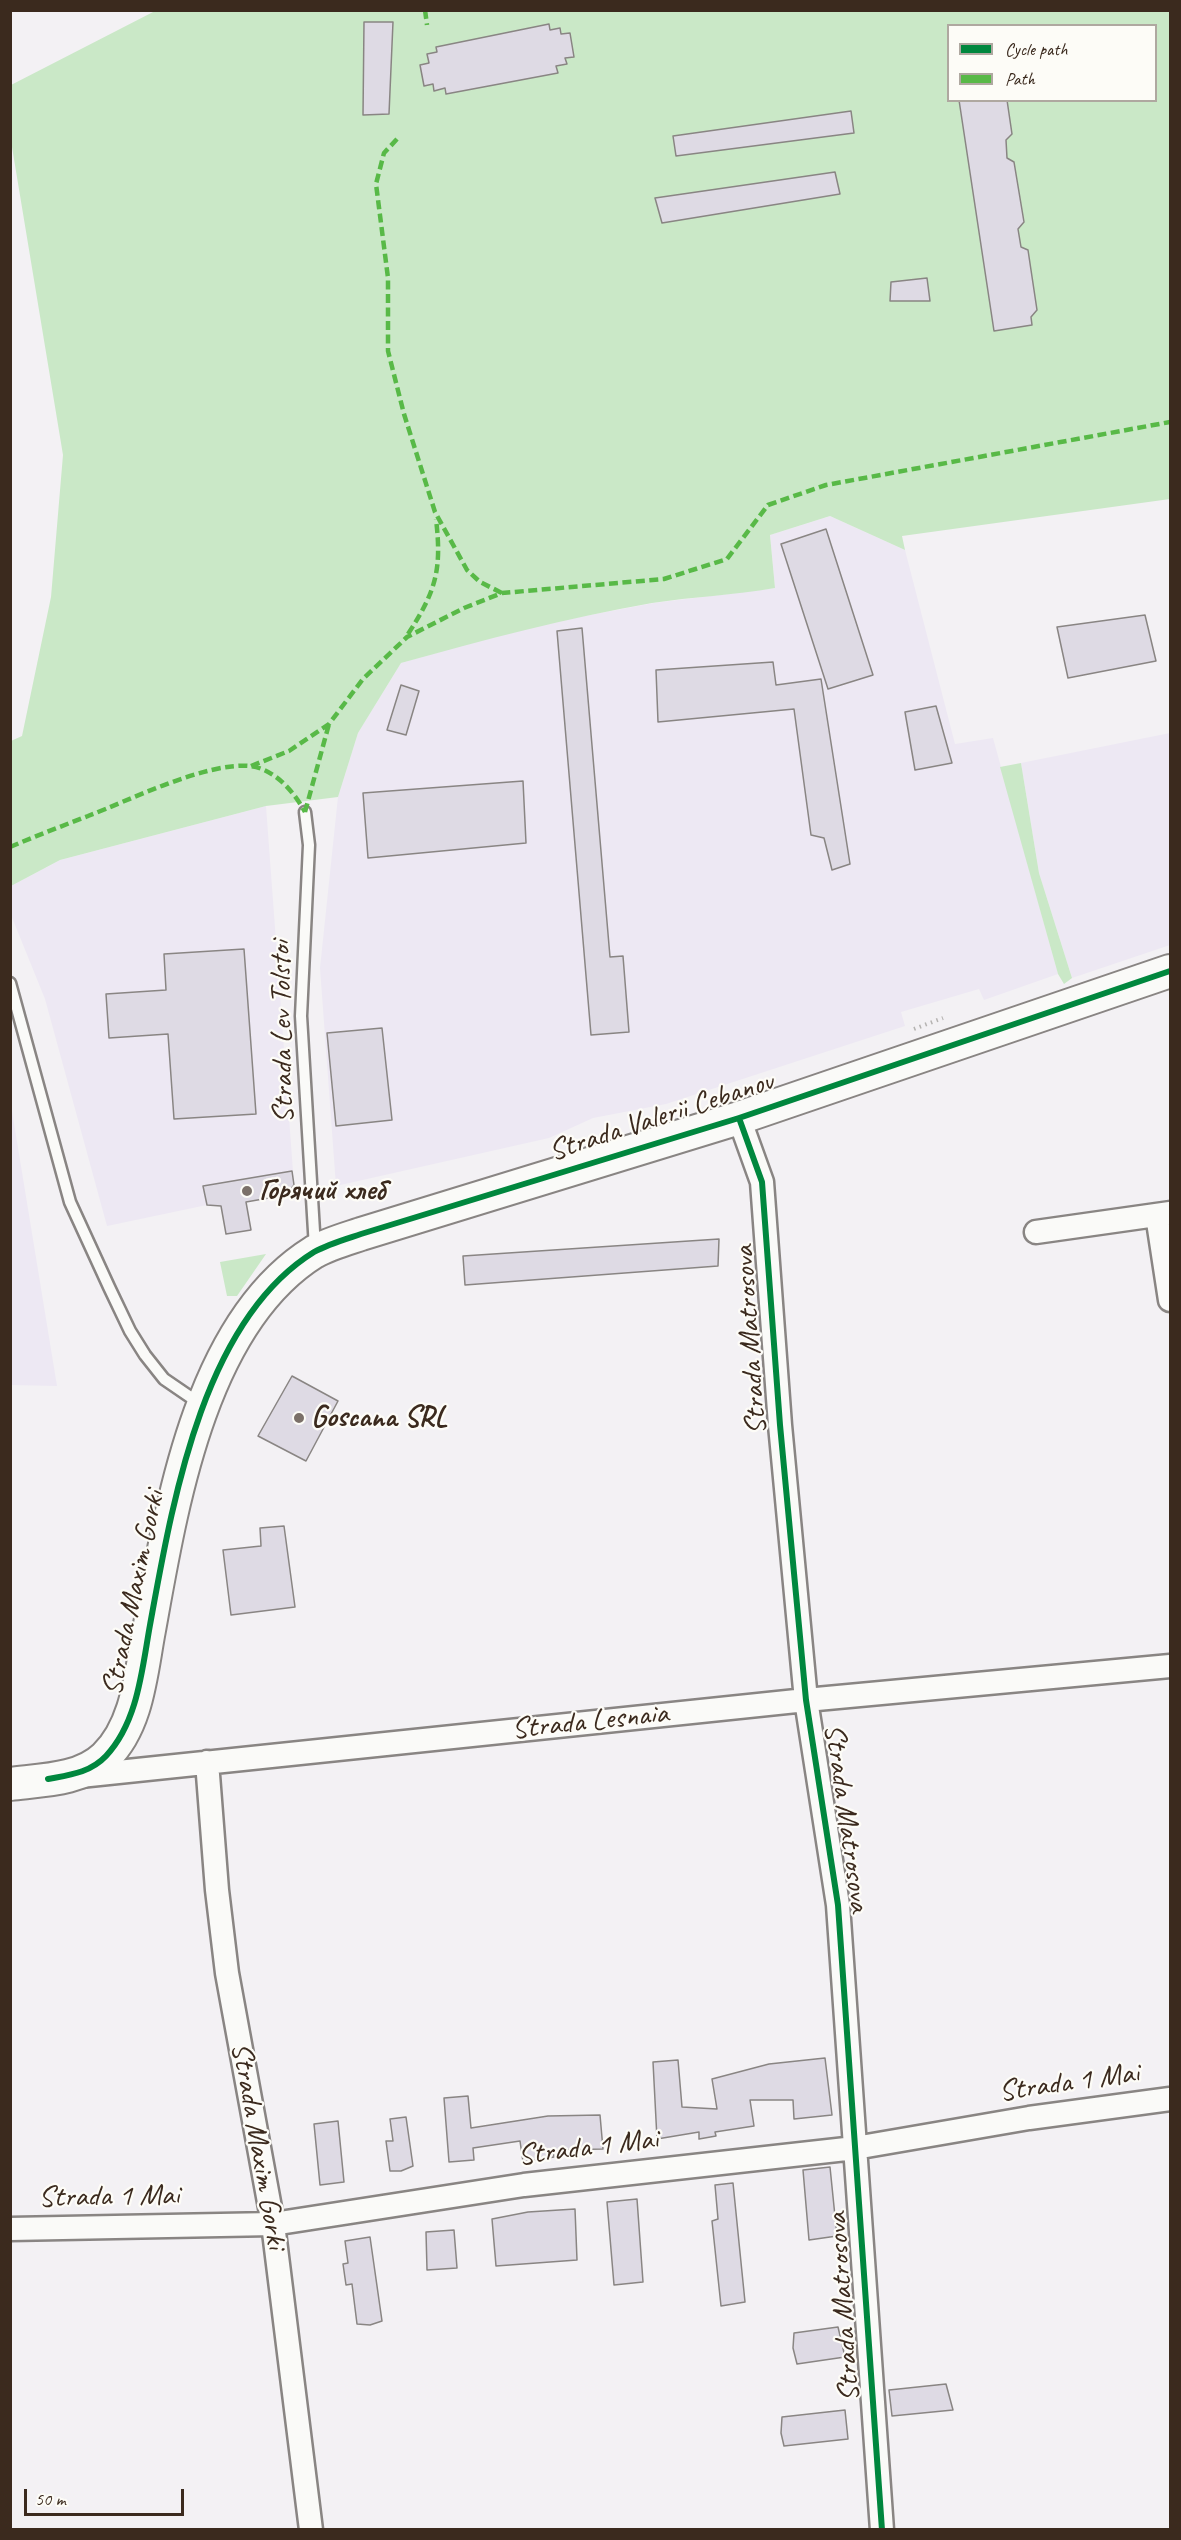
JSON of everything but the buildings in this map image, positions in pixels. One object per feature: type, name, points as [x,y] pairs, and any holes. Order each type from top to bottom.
[{"type":"street","name":"Strada Valerii Cebanov","points":[[216,1374],[235,1339],[270,1289],[315,1251],[372,1230],[739,1118],[1170,972]]},
{"type":"street","name":"Strada Matrosova","points":[[739,1118],[762,1182],[780,1425],[806,1700],[838,1905],[882,2529]]},
{"type":"street","points":[[1036,1232],[1164,1214],[1170,1300]]},
{"type":"street","name":"Strada Maxim Gorki","points":[[48,1779],[81,1773],[105,1757],[121,1735],[131,1714],[171,1517],[194,1432],[216,1374]]},
{"type":"street","name":"Strada Lesnaia","points":[[10,1784],[806,1700],[1170,1666]]},
{"type":"street","name":"Strada Maxim Gorki","points":[[207,1762],[217,1890],[227,1973],[273,2224],[311,2529]]},
{"type":"street","name":"Strada 1 Mai","points":[[10,2229],[273,2224],[524,2185],[855,2148],[1029,2118],[1170,2099]]},
{"type":"lane","name":"Strada Lev Tolstoi","points":[[305,812],[309,845],[301,1016],[315,1251]]},
{"type":"lane","points":[[10,983],[70,1202],[130,1331],[145,1355],[164,1379],[204,1406]]},
{"type":"shaded area","points":[[830,516],[905,550],[955,744],[993,738],[1058,974],[984,1000],[979,989],[901,1012],[905,1026],[666,1104],[593,1118],[549,1138],[336,1186],[320,968],[338,797],[358,733],[401,663],[498,635],[574,618],[654,603],[775,588],[770,535]]},
{"type":"shaded area","points":[[1170,733],[1170,945],[1072,978],[1039,873],[1021,763]]},
{"type":"shaded area","points":[[266,806],[294,1185],[286,1195],[221,1206],[207,1205],[107,1226],[45,999],[11,915],[11,886],[60,860]]},
{"type":"shaded area","points":[[11,1105],[57,1386],[11,1385]]},
{"type":"green space","points":[[155,11],[1170,11],[1170,499],[902,536],[905,550],[830,516],[770,535],[775,588],[652,603],[588,615],[401,663],[358,733],[338,797],[266,806],[60,860],[11,886],[11,741],[22,736],[51,597],[63,455],[11,141],[11,85]]},
{"type":"green space","points":[[1021,763],[1039,873],[1072,978],[1064,984],[1058,974],[1000,767]]},
{"type":"green space","points":[[266,1254],[237,1296],[227,1296],[220,1262]]},
{"type":"marked path","points":[[425,10],[427,25]]},
{"type":"marked path","points":[[397,139],[384,153],[376,184],[388,278],[388,351],[404,414],[435,512],[467,570],[480,582],[502,593]]},
{"type":"marked path","points":[[251,766],[289,751],[329,724],[363,679],[407,637],[464,608],[502,593],[664,579],[727,559],[768,505],[826,485],[1170,422]]},
{"type":"marked path","points":[[408,634],[425,605],[435,580],[438,552],[436,519]]},
{"type":"marked path","points":[[305,812],[329,724]]},
{"type":"marked path","points":[[10,847],[168,784],[232,766],[250,766],[268,772],[289,789],[305,812]]},
{"type":"cycle path","points":[[48,1779],[79,1772],[100,1762],[117,1742],[125,1727],[137,1694],[169,1526],[198,1419],[219,1369],[244,1323],[276,1283],[314,1252],[361,1234],[739,1118],[1170,971]]},
{"type":"cycle path","points":[[739,1118],[762,1182],[780,1425],[806,1700],[838,1905],[882,2530]]},
{"type":"place","name":"Горячий хлеб","points":[[247,1191]]},
{"type":"place","name":"Goscana SRL","points":[[299,1418]]}]
